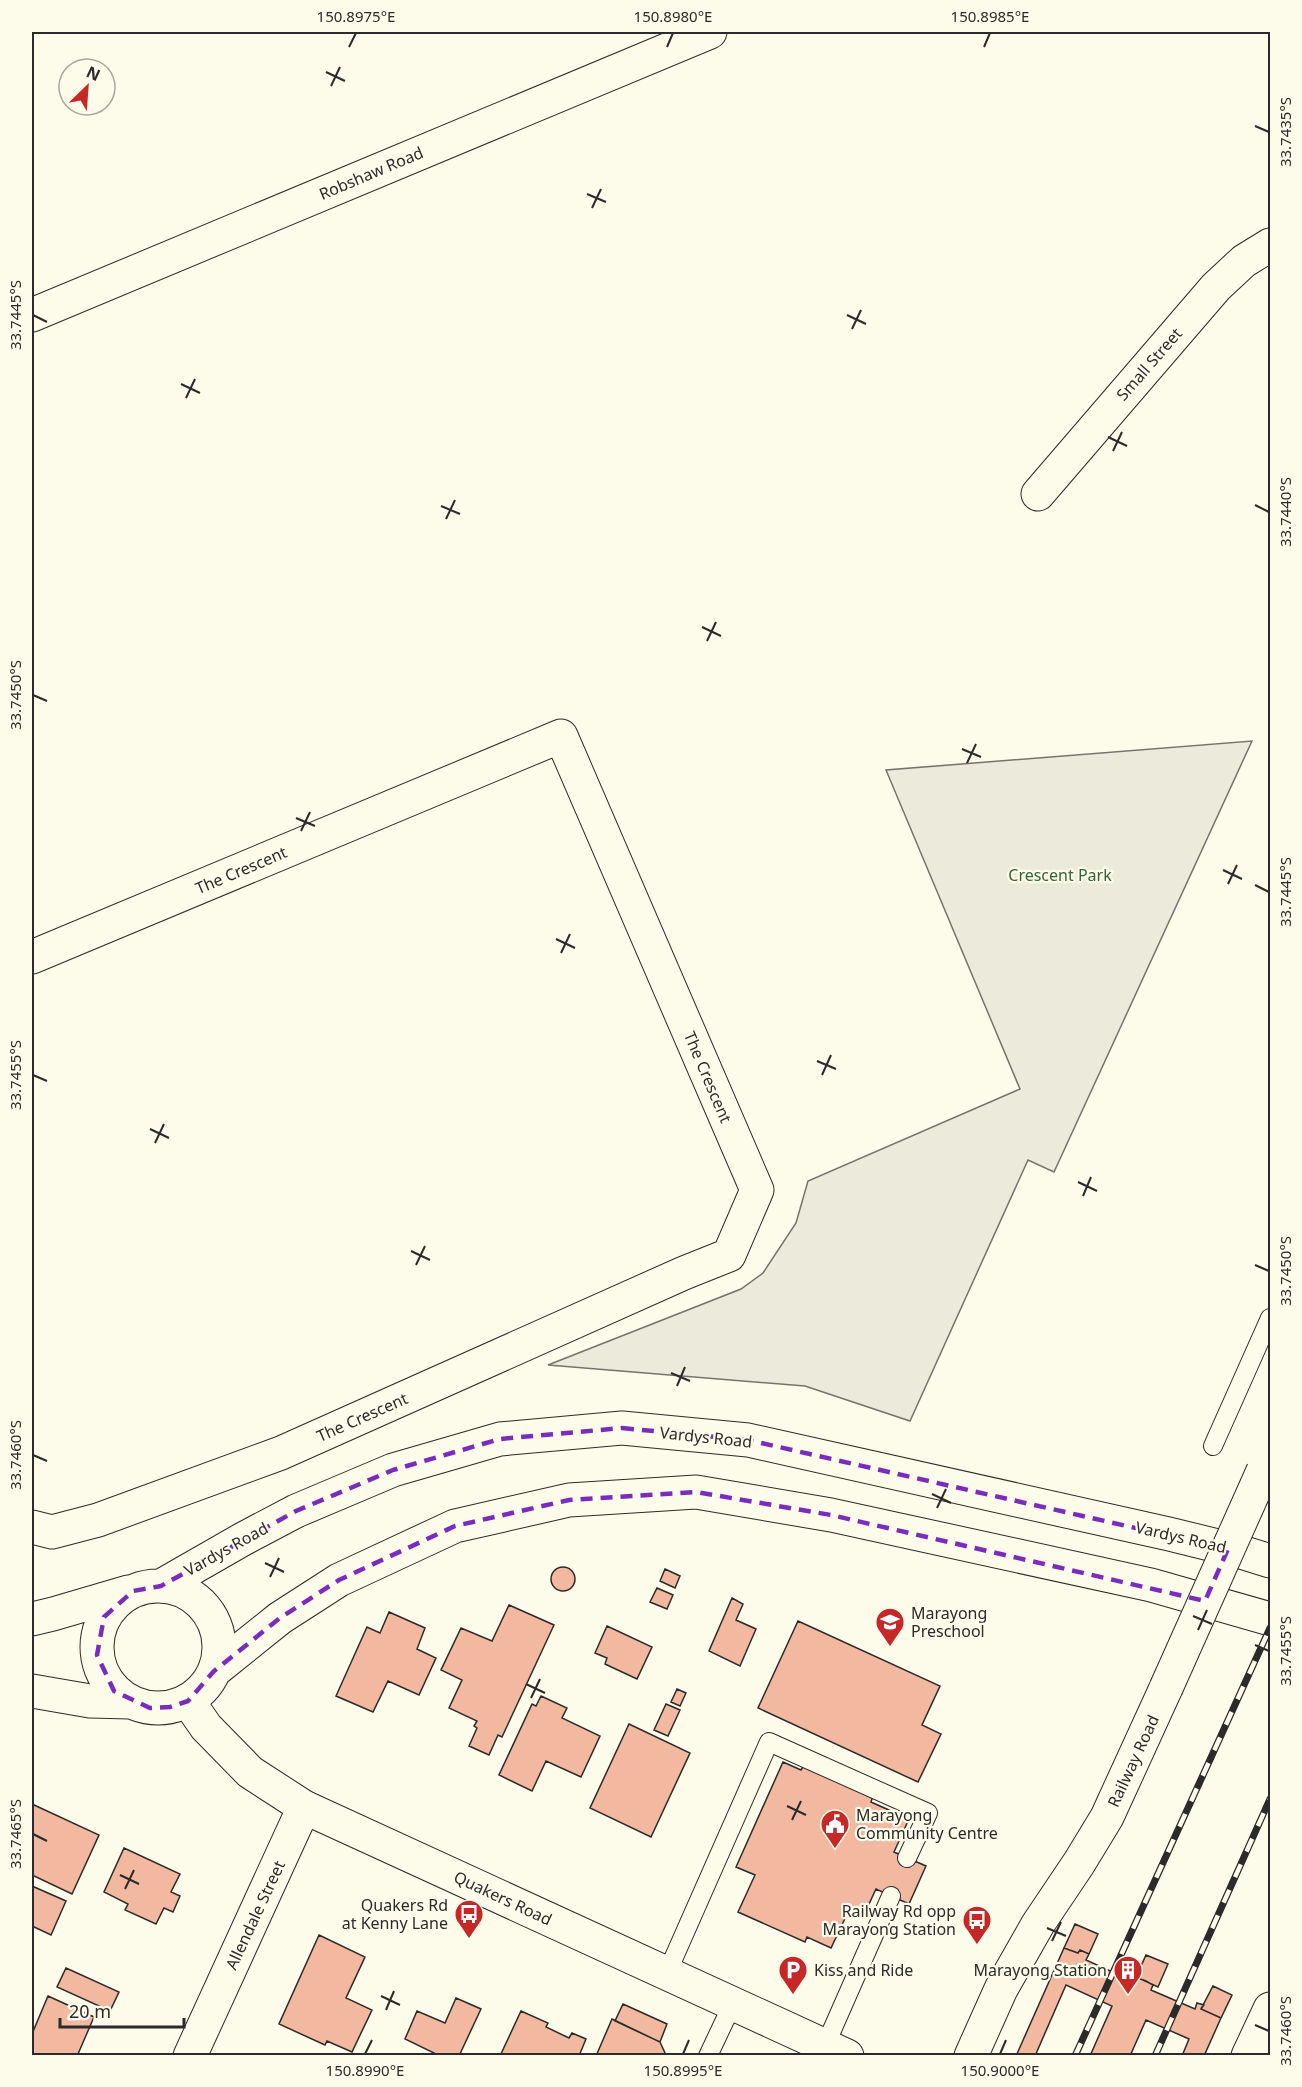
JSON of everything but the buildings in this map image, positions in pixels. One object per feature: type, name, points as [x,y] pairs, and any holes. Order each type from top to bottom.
[{"type":"street","name":"Robshaw Road","points":[[32,315],[710,32]]},
{"type":"street","name":"Small Street","points":[[1038,494],[1216,287],[1244,261],[1270,245]]},
{"type":"street","name":"The Crescent","points":[[32,957],[561,735],[757,1190],[729,1255],[281,1453],[98,1520],[52,1532],[32,1527]]},
{"type":"street","name":"Vardys Road","points":[[147,1588],[296,1510],[393,1470],[500,1439],[621,1428],[748,1440],[1169,1534],[1270,1561]]},
{"type":"street","name":"Railway Road","points":[[971,2055],[1001,1989],[1032,1933],[1107,1817],[1267,1463]]},
{"type":"street","points":[[214,1671],[280,1618],[339,1580],[455,1526],[569,1500],[696,1492],[831,1515],[1140,1583],[1270,1619]]},
{"type":"street","points":[[32,1618],[147,1588],[180,1590],[197,1600],[210,1615],[218,1633],[219,1652],[214,1671],[204,1688],[188,1701],[170,1707],[150,1708],[130,1702],[90,1701],[32,1691]]},
{"type":"street","points":[[130,1702],[114,1691],[102,1675],[97,1655],[97,1636],[104,1617],[116,1601],[147,1588]]},
{"type":"street","name":"Quakers Road","points":[[188,1701],[206,1726],[250,1772],[304,1807],[836,2050]]},
{"type":"street","name":"Allendale Street","points":[[190,2055],[304,1807]]},
{"type":"street","points":[[1248,2055],[1270,2009]]},
{"type":"lane","points":[[1213,1446],[1270,1318]]},
{"type":"lane","points":[[667,1973],[769,1742],[928,1813],[907,1858]]},
{"type":"lane","points":[[836,2050],[891,1896]]},
{"type":"lane","points":[[708,2055],[733,2003]]},
{"type":"highlighted area","points":[[622,1428],[748,1440],[1228,1549],[1205,1601],[831,1515],[696,1492],[569,1500],[455,1526],[339,1580],[280,1618],[214,1671],[188,1701],[170,1707],[150,1708],[114,1691],[97,1655],[104,1617],[133,1591],[161,1586],[296,1511],[393,1470],[500,1439]]},
{"type":"green space","name":"Crescent Park","points":[[1252,741],[1054,1172],[1028,1160],[910,1421],[805,1386],[548,1365],[741,1289],[763,1273],[796,1223],[808,1181],[1020,1089],[886,770]]},
{"type":"railway","points":[[1075,2056],[1270,1628]]},
{"type":"railway","points":[[1155,2056],[1270,1799]]},
{"type":"place","name":"Marayong Preschool","points":[[890,1648]]},
{"type":"place","name":"Marayong Community Centre","points":[[835,1850]]},
{"type":"place","name":"Quakers Rd at Kenny Lane","points":[[469,1940]]},
{"type":"place","name":"Railway Rd opp Marayong Station","points":[[977,1946]]},
{"type":"place","name":"Kiss and Ride","points":[[793,1996]]},
{"type":"place","name":"Marayong Station","points":[[1128,1996]]}]
